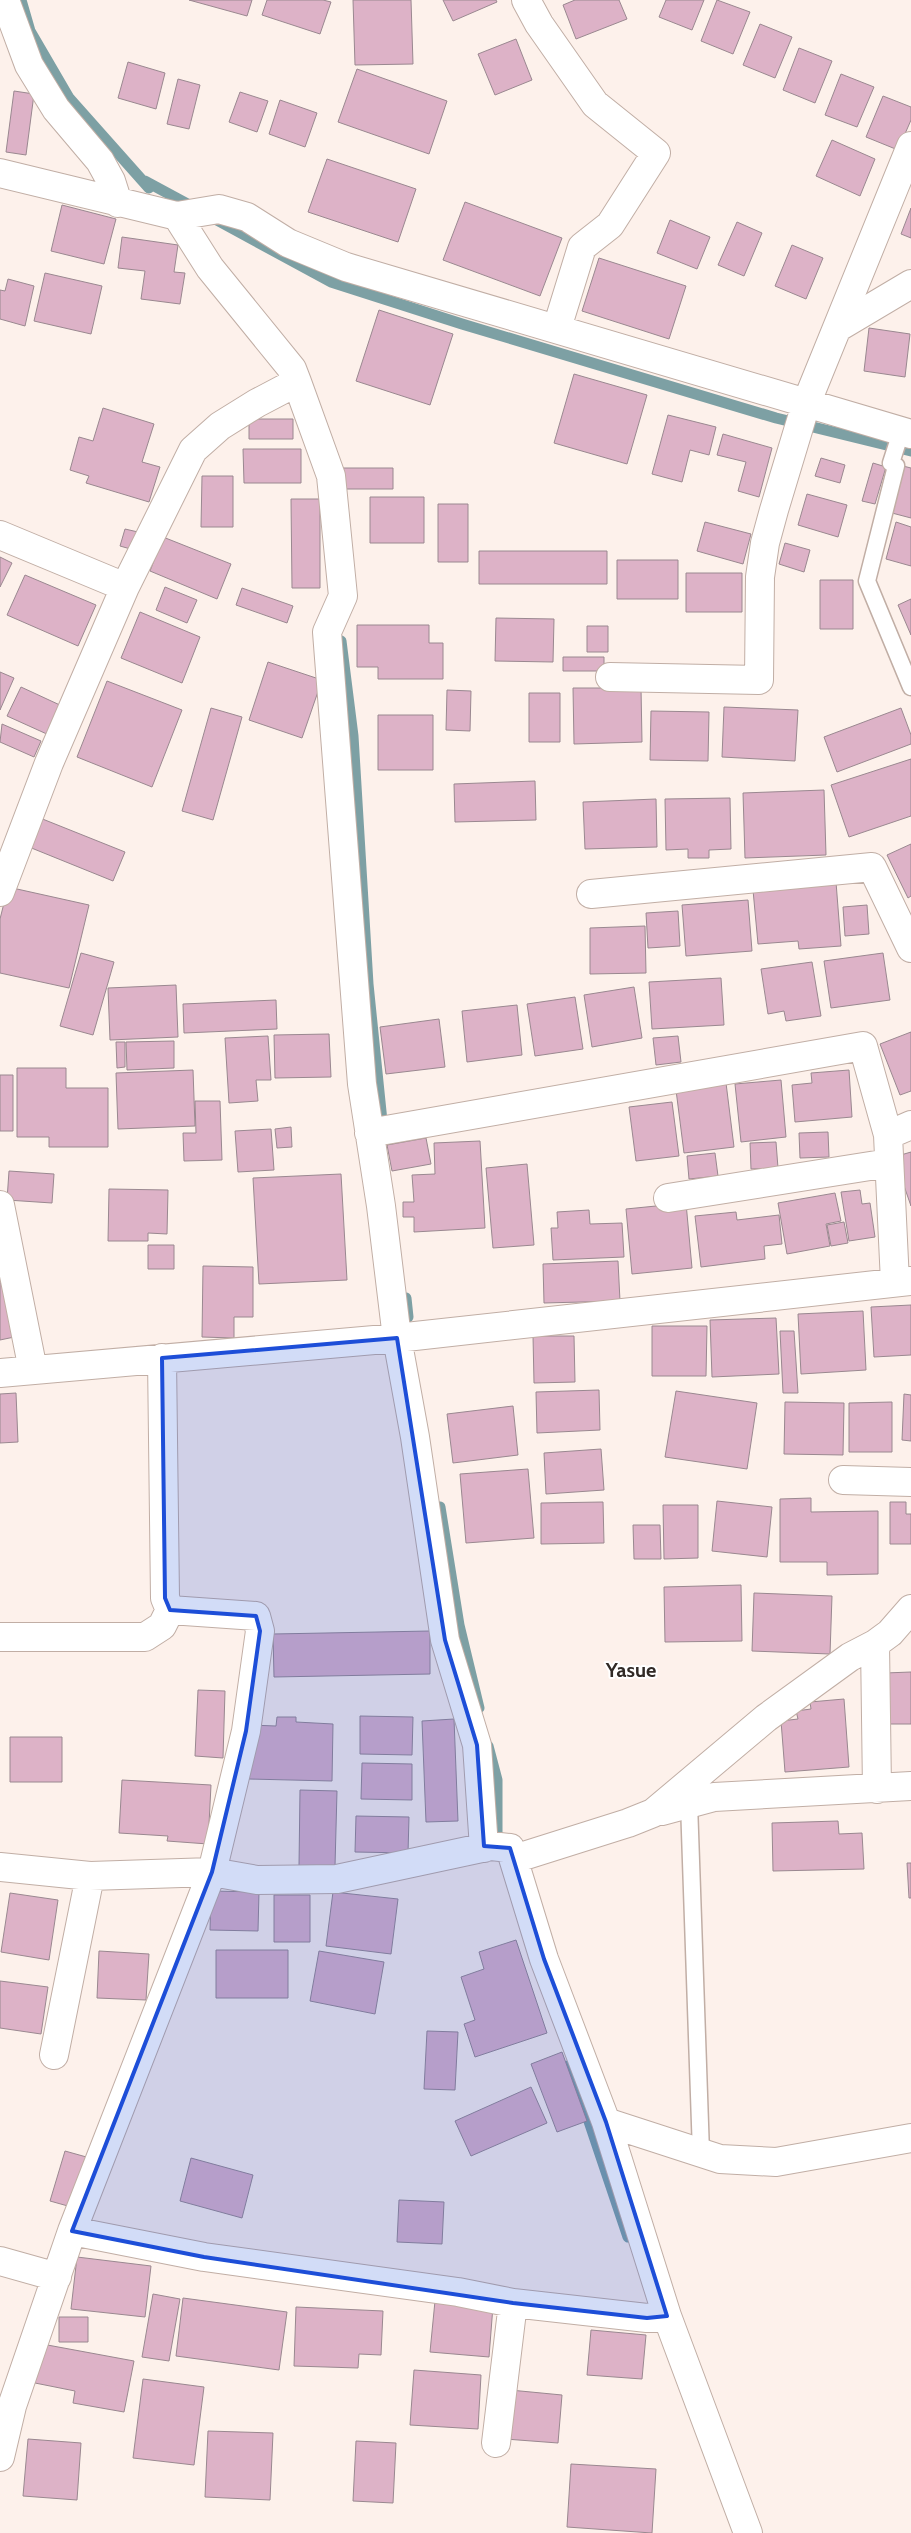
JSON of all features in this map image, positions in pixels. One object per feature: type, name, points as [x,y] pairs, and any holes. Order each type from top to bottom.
[{"type":"street","points":[[5,0],[29,65],[56,109],[100,161],[111,181],[118,203]]},
{"type":"street","points":[[526,0],[539,24],[595,104],[656,154],[610,225],[582,247],[557,328]]},
{"type":"street","points":[[610,677],[759,680],[760,577],[764,552],[801,418],[911,146]]},
{"type":"street","points":[[0,173],[87,193],[118,203],[183,216],[219,209],[248,217],[288,243],[346,267],[557,328],[801,418],[903,435]]},
{"type":"street","points":[[183,216],[210,268],[292,369],[289,386],[330,476],[343,596],[327,632],[362,1074],[378,1131],[381,1206],[397,1338],[415,1437],[445,1640],[477,1745],[498,1850],[544,1959],[606,2122],[659,2316],[748,2533]]},
{"type":"street","points":[[837,328],[911,284]]},
{"type":"street","points":[[0,892],[49,764],[126,587],[193,450],[220,426],[289,386]]},
{"type":"street","points":[[0,535],[126,587]]},
{"type":"street","points":[[591,894],[872,867],[911,948]]},
{"type":"street","points":[[0,1373],[397,1338],[903,1282],[889,1163],[899,1130],[863,1046],[378,1131]]},
{"type":"street","points":[[668,1198],[889,1163]]},
{"type":"street","points":[[0,1205],[33,1370]]},
{"type":"street","points":[[0,1637],[145,1638],[162,1626],[170,1610],[165,1598],[162,1358]]},
{"type":"street","points":[[843,1480],[911,1482]]},
{"type":"street","points":[[878,1789],[892,1639],[911,1609]]},
{"type":"street","points":[[0,2457],[12,2406],[72,2231],[212,1872],[246,1731],[260,1631],[256,1616],[170,1610]]},
{"type":"street","points":[[653,1813],[766,1718],[850,1657],[892,1639]]},
{"type":"street","points":[[0,1867],[90,1876],[212,1872],[257,1880],[337,1879],[628,1824],[653,1813],[714,1797],[911,1786]]},
{"type":"street","points":[[54,2055],[90,1876]]},
{"type":"street","points":[[606,2122],[720,2159],[776,2162],[911,2138]]},
{"type":"street","points":[[72,2231],[204,2257],[458,2292],[513,2303],[659,2316]]},
{"type":"street","points":[[0,2261],[57,2277]]},
{"type":"street","points":[[496,2443],[513,2303]]},
{"type":"lane","points":[[903,435],[891,463],[896,466],[867,581],[911,687]]},
{"type":"lane","points":[[689,1803],[701,2153]]},
{"type":"highlighted area","points":[[397,1338],[445,1640],[477,1745],[484,1846],[510,1848],[544,1959],[606,2122],[667,2316],[647,2318],[513,2303],[204,2257],[72,2231],[212,1872],[246,1731],[260,1631],[256,1616],[170,1610],[165,1598],[162,1358]]},
{"type":"building","points":[[189,0],[252,0],[247,16]]},
{"type":"building","points":[[267,0],[323,0],[331,2],[320,34],[262,15]]},
{"type":"building","points":[[353,0],[411,0],[413,64],[355,65]]},
{"type":"building","points":[[443,0],[496,0],[497,2],[453,21]]},
{"type":"building","points":[[575,0],[619,0],[627,19],[576,39],[563,5]]},
{"type":"building","points":[[666,0],[704,0],[692,30],[659,17]]},
{"type":"building","points":[[717,0],[750,12],[733,54],[701,41]]},
{"type":"building","points":[[760,24],[792,37],[775,78],[743,65]]},
{"type":"building","points":[[516,39],[532,80],[495,95],[478,54]]},
{"type":"building","points":[[799,48],[832,61],[815,103],[783,90]]},
{"type":"building","points":[[128,62],[165,73],[156,109],[118,98]]},
{"type":"building","points":[[357,69],[447,101],[429,154],[338,122]]},
{"type":"building","points":[[841,74],[874,87],[857,127],[825,115]]},
{"type":"building","points":[[178,79],[200,85],[189,129],[167,124]]},
{"type":"building","points":[[14,91],[34,94],[26,155],[6,152]]},
{"type":"building","points":[[240,92],[268,101],[257,132],[229,122]]},
{"type":"building","points":[[883,96],[911,107],[911,120],[898,150],[866,137]]},
{"type":"building","points":[[280,100],[317,113],[305,147],[269,134]]},
{"type":"building","points":[[832,140],[875,159],[860,196],[816,176]]},
{"type":"building","points":[[327,159],[416,189],[398,242],[308,212]]},
{"type":"building","points":[[465,202],[562,238],[540,296],[443,260]]},
{"type":"building","points":[[62,205],[116,219],[104,264],[51,251]]},
{"type":"building","points":[[911,208],[911,238],[901,234]]},
{"type":"building","points":[[670,220],[710,237],[697,269],[657,253]]},
{"type":"building","points":[[737,222],[762,233],[744,276],[718,265]]},
{"type":"building","points":[[122,237],[178,245],[174,272],[185,273],[180,304],[141,299],[145,271],[118,268]]},
{"type":"building","points":[[792,245],[823,258],[806,299],[775,286]]},
{"type":"building","points":[[599,258],[686,286],[669,339],[582,311]]},
{"type":"building","points":[[45,273],[102,286],[91,334],[34,321]]},
{"type":"building","points":[[8,279],[34,286],[25,326],[0,319],[0,290],[5,291]]},
{"type":"building","points":[[379,310],[453,334],[430,405],[356,381]]},
{"type":"building","points":[[869,328],[910,334],[905,377],[864,371]]},
{"type":"building","points":[[574,374],[647,395],[627,464],[554,443]]},
{"type":"building","points":[[103,408],[154,424],[142,462],[160,467],[149,502],[86,483],[89,476],[70,470],[79,437],[93,441]]},
{"type":"building","points":[[668,415],[716,427],[709,455],[690,450],[682,482],[652,474]]},
{"type":"building","points":[[249,419],[293,419],[293,439],[249,439]]},
{"type":"building","points":[[723,434],[772,448],[759,497],[738,491],[746,462],[717,455]]},
{"type":"building","points":[[243,449],[301,449],[301,483],[244,483]]},
{"type":"building","points":[[821,458],[845,465],[840,483],[815,476]]},
{"type":"building","points":[[873,463],[886,467],[875,504],[862,501]]},
{"type":"building","points":[[903,466],[911,468],[911,518],[892,513]]},
{"type":"building","points":[[342,468],[393,468],[393,489],[342,489]]},
{"type":"building","points":[[202,476],[233,476],[233,527],[201,527]]},
{"type":"building","points":[[807,494],[847,505],[838,537],[798,525]]},
{"type":"building","points":[[370,497],[424,497],[424,543],[370,543]]},
{"type":"building","points":[[291,499],[320,499],[320,588],[292,588]]},
{"type":"building","points":[[438,504],[468,504],[468,562],[438,562]]},
{"type":"building","points":[[705,522],[751,534],[743,564],[697,551]]},
{"type":"building","points":[[896,522],[911,527],[911,566],[886,559]]},
{"type":"building","points":[[125,529],[138,532],[134,550],[120,546]]},
{"type":"building","points":[[163,537],[231,564],[217,599],[150,571]]},
{"type":"building","points":[[785,543],[810,550],[804,572],[779,564]]},
{"type":"building","points":[[479,551],[607,551],[607,584],[479,584]]},
{"type":"building","points":[[0,557],[12,563],[0,587]]},
{"type":"building","points":[[617,560],[678,560],[678,599],[617,599]]},
{"type":"building","points":[[686,573],[742,573],[742,612],[686,612]]},
{"type":"building","points":[[25,575],[96,605],[78,646],[7,615]]},
{"type":"building","points":[[820,580],[853,580],[853,629],[820,629]]},
{"type":"building","points":[[165,587],[197,600],[187,623],[156,610]]},
{"type":"building","points":[[242,588],[293,606],[287,623],[236,605]]},
{"type":"building","points":[[911,599],[911,635],[898,605]]},
{"type":"building","points":[[140,612],[200,637],[182,683],[121,658]]},
{"type":"building","points":[[496,618],[554,619],[553,662],[495,661]]},
{"type":"building","points":[[357,625],[429,625],[429,643],[443,643],[443,679],[378,679],[378,667],[357,667]]},
{"type":"building","points":[[587,626],[608,626],[608,652],[587,652]]},
{"type":"building","points":[[563,657],[604,657],[604,671],[563,671]]},
{"type":"building","points":[[268,662],[322,680],[302,738],[249,720]]},
{"type":"building","points":[[0,672],[14,678],[0,710]]},
{"type":"building","points":[[107,681],[182,710],[152,787],[77,757]]},
{"type":"building","points":[[21,687],[62,706],[49,735],[7,716]]},
{"type":"building","points":[[573,688],[641,688],[642,742],[574,744]]},
{"type":"building","points":[[447,690],[471,691],[470,731],[446,730]]},
{"type":"building","points":[[529,693],[560,693],[560,742],[529,742]]},
{"type":"building","points":[[724,707],[798,710],[795,761],[722,757]]},
{"type":"building","points":[[211,708],[242,717],[213,820],[182,811]]},
{"type":"building","points":[[901,708],[911,735],[911,744],[837,772],[824,737]]},
{"type":"building","points":[[651,711],[709,712],[708,761],[650,760]]},
{"type":"building","points":[[378,715],[433,715],[433,770],[378,770]]},
{"type":"building","points":[[2,724],[41,741],[34,757],[0,742]]},
{"type":"building","points":[[911,759],[911,816],[849,837],[831,785]]},
{"type":"building","points":[[535,781],[536,820],[455,822],[454,784]]},
{"type":"building","points":[[824,790],[826,855],[745,858],[743,793]]},
{"type":"building","points":[[730,798],[731,849],[709,850],[709,858],[688,858],[688,849],[666,850],[665,799]]},
{"type":"building","points":[[656,799],[657,847],[585,849],[583,802]]},
{"type":"building","points":[[40,818],[125,852],[113,881],[29,847]]},
{"type":"building","points":[[911,844],[911,896],[908,898],[887,855]]},
{"type":"building","points":[[836,882],[841,946],[799,949],[798,941],[758,944],[753,890]]},
{"type":"building","points":[[8,887],[89,905],[69,988],[0,973],[0,919]]},
{"type":"building","points":[[748,900],[752,951],[686,956],[682,905]]},
{"type":"building","points":[[867,905],[869,934],[845,936],[843,907]]},
{"type":"building","points":[[678,911],[680,946],[648,948],[646,913]]},
{"type":"building","points":[[645,926],[646,973],[590,974],[590,928]]},
{"type":"building","points":[[81,953],[114,962],[93,1035],[60,1026]]},
{"type":"building","points":[[883,953],[890,1000],[831,1008],[824,961]]},
{"type":"building","points":[[812,962],[821,1016],[786,1021],[784,1011],[768,1014],[761,969]]},
{"type":"building","points":[[721,978],[724,1025],[652,1029],[649,982]]},
{"type":"building","points":[[176,985],[178,1037],[110,1040],[108,988]]},
{"type":"building","points":[[634,987],[642,1038],[592,1047],[584,995]]},
{"type":"building","points":[[575,997],[583,1049],[535,1056],[527,1004]]},
{"type":"building","points":[[276,1000],[277,1029],[184,1033],[183,1004]]},
{"type":"building","points":[[517,1005],[522,1055],[467,1062],[462,1011]]},
{"type":"building","points":[[439,1019],[445,1067],[386,1074],[380,1027]]},
{"type":"building","points":[[911,1032],[911,1091],[900,1095],[880,1044]]},
{"type":"building","points":[[329,1034],[331,1077],[275,1078],[274,1035]]},
{"type":"building","points":[[268,1036],[271,1080],[256,1080],[258,1101],[229,1103],[225,1038]]},
{"type":"building","points":[[678,1036],[681,1062],[656,1065],[653,1038]]},
{"type":"building","points":[[174,1041],[174,1068],[127,1070],[126,1042]]},
{"type":"building","points":[[116,1042],[125,1042],[125,1067],[117,1068]]},
{"type":"building","points":[[17,1068],[66,1068],[66,1088],[108,1088],[108,1147],[49,1147],[49,1137],[17,1137]]},
{"type":"building","points":[[193,1070],[195,1126],[118,1129],[116,1073]]},
{"type":"building","points":[[849,1070],[852,1117],[795,1122],[792,1085],[812,1083],[811,1073]]},
{"type":"building","points":[[0,1075],[13,1075],[13,1131],[0,1131]]},
{"type":"building","points":[[781,1080],[786,1137],[741,1142],[735,1084]]},
{"type":"building","points":[[726,1083],[734,1147],[684,1153],[676,1090]]},
{"type":"building","points":[[195,1101],[220,1101],[222,1160],[184,1161],[183,1133],[196,1133]]},
{"type":"building","points":[[672,1102],[679,1156],[636,1161],[629,1107]]},
{"type":"building","points":[[291,1127],[292,1147],[277,1148],[275,1129]]},
{"type":"building","points":[[271,1129],[274,1170],[238,1172],[235,1131]]},
{"type":"building","points":[[828,1132],[829,1157],[800,1158],[799,1133]]},
{"type":"building","points":[[426,1138],[431,1164],[392,1171],[387,1145]]},
{"type":"building","points":[[480,1141],[485,1228],[414,1232],[414,1217],[403,1217],[403,1202],[414,1202],[412,1175],[435,1174],[434,1143]]},
{"type":"building","points":[[776,1142],[778,1168],[751,1169],[750,1143]]},
{"type":"building","points":[[911,1152],[911,1206],[894,1157]]},
{"type":"building","points":[[715,1153],[718,1176],[689,1179],[687,1156]]},
{"type":"building","points":[[527,1164],[534,1245],[493,1248],[486,1168]]},
{"type":"building","points":[[9,1171],[54,1174],[52,1203],[7,1200]]},
{"type":"building","points":[[341,1174],[347,1280],[259,1284],[253,1178]]},
{"type":"building","points":[[109,1189],[168,1190],[167,1234],[148,1233],[148,1241],[108,1241]]},
{"type":"building","points":[[860,1190],[862,1204],[870,1203],[875,1237],[849,1241],[841,1192]]},
{"type":"building","points":[[835,1193],[841,1221],[826,1224],[830,1246],[787,1254],[778,1203]]},
{"type":"building","points":[[686,1203],[692,1268],[632,1274],[626,1209]]},
{"type":"building","points":[[589,1210],[590,1224],[622,1223],[624,1257],[553,1260],[551,1228],[558,1228],[557,1212]]},
{"type":"building","points":[[736,1212],[737,1220],[779,1215],[782,1244],[764,1246],[765,1259],[701,1267],[695,1216]]},
{"type":"building","points":[[844,1222],[848,1243],[831,1246],[827,1225]]},
{"type":"building","points":[[148,1245],[174,1245],[174,1269],[148,1269]]},
{"type":"building","points":[[618,1261],[620,1301],[544,1303],[543,1264]]},
{"type":"building","points":[[203,1266],[253,1267],[253,1317],[234,1317],[234,1338],[202,1337]]},
{"type":"building","points":[[8,1281],[19,1336],[0,1340],[0,1283]]},
{"type":"building","points":[[911,1305],[911,1355],[874,1357],[871,1307]]},
{"type":"building","points":[[863,1311],[866,1370],[801,1374],[798,1314]]},
{"type":"building","points":[[776,1318],[779,1374],[712,1377],[710,1320]]},
{"type":"building","points":[[652,1326],[707,1326],[706,1376],[652,1376]]},
{"type":"building","points":[[780,1331],[794,1331],[798,1393],[783,1393]]},
{"type":"building","points":[[533,1336],[574,1336],[575,1382],[534,1383]]},
{"type":"building","points":[[599,1390],[600,1430],[537,1433],[536,1392]]},
{"type":"building","points":[[676,1391],[757,1403],[747,1469],[665,1457]]},
{"type":"building","points":[[16,1393],[18,1442],[0,1443],[0,1394]]},
{"type":"building","points":[[904,1394],[911,1395],[911,1441],[902,1440]]},
{"type":"building","points":[[785,1402],[844,1403],[843,1455],[784,1454]]},
{"type":"building","points":[[892,1402],[892,1452],[849,1452],[849,1403]]},
{"type":"building","points":[[513,1406],[518,1455],[453,1463],[447,1414]]},
{"type":"building","points":[[601,1449],[604,1490],[546,1494],[544,1453]]},
{"type":"building","points":[[528,1469],[534,1538],[466,1543],[460,1474]]},
{"type":"building","points":[[811,1498],[811,1512],[878,1511],[878,1574],[827,1575],[827,1562],[780,1562],[780,1499]]},
{"type":"building","points":[[717,1501],[772,1507],[767,1557],[712,1551]]},
{"type":"building","points":[[603,1502],[604,1543],[541,1544],[541,1503]]},
{"type":"building","points":[[890,1502],[906,1502],[906,1514],[911,1514],[911,1544],[890,1544]]},
{"type":"building","points":[[663,1505],[698,1505],[698,1558],[664,1559]]},
{"type":"building","points":[[633,1525],[660,1525],[661,1559],[634,1559]]},
{"type":"building","points":[[741,1585],[742,1641],[665,1642],[664,1587]]},
{"type":"building","points":[[754,1593],[832,1596],[830,1654],[752,1651]]},
{"type":"building","points":[[430,1631],[430,1674],[274,1677],[273,1634]]},
{"type":"building","points":[[911,1672],[911,1724],[887,1724],[885,1673]]},
{"type":"building","points":[[198,1690],[225,1691],[223,1758],[195,1756]]},
{"type":"building","points":[[844,1699],[849,1767],[785,1772],[781,1721],[798,1719],[796,1711],[811,1709],[810,1702]]},
{"type":"building","points":[[360,1716],[413,1717],[412,1755],[360,1754]]},
{"type":"building","points":[[277,1717],[296,1717],[296,1722],[333,1724],[332,1781],[249,1779],[250,1725],[276,1726]]},
{"type":"building","points":[[454,1719],[458,1821],[426,1822],[422,1721]]},
{"type":"building","points":[[10,1737],[62,1737],[62,1782],[10,1782]]},
{"type":"building","points":[[362,1763],[412,1764],[412,1800],[361,1799]]},
{"type":"building","points":[[122,1780],[211,1785],[208,1844],[167,1841],[168,1836],[119,1833]]},
{"type":"building","points":[[300,1790],[337,1791],[335,1866],[299,1866]]},
{"type":"building","points":[[356,1816],[409,1817],[408,1853],[355,1852]]},
{"type":"building","points":[[838,1821],[839,1834],[862,1833],[864,1869],[773,1871],[772,1823]]},
{"type":"building","points":[[907,1863],[911,1863],[911,1898],[909,1898]]},
{"type":"building","points":[[211,1891],[259,1892],[258,1931],[210,1930]]},
{"type":"building","points":[[333,1892],[398,1899],[391,1954],[326,1946]]},
{"type":"building","points":[[10,1893],[58,1900],[49,1960],[1,1952]]},
{"type":"building","points":[[274,1895],[310,1895],[310,1942],[274,1942]]},
{"type":"building","points":[[516,1940],[547,2033],[475,2057],[464,2024],[475,2020],[461,1977],[484,1969],[479,1952]]},
{"type":"building","points":[[216,1950],[288,1950],[288,1998],[216,1998]]},
{"type":"building","points":[[99,1951],[149,1954],[146,2000],[97,1998]]},
{"type":"building","points":[[319,1951],[384,1962],[375,2014],[310,2001]]},
{"type":"building","points":[[0,1981],[48,1987],[41,2034],[0,2028]]},
{"type":"building","points":[[427,2031],[458,2032],[455,2090],[424,2089]]},
{"type":"building","points":[[562,2052],[587,2121],[557,2132],[531,2064]]},
{"type":"building","points":[[531,2087],[547,2123],[471,2156],[455,2121]]},
{"type":"building","points":[[65,2151],[90,2158],[75,2208],[50,2201]]},
{"type":"building","points":[[191,2158],[253,2175],[242,2218],[180,2201]]},
{"type":"building","points":[[399,2200],[444,2202],[442,2244],[397,2242]]},
{"type":"building","points":[[77,2257],[151,2266],[145,2317],[71,2309]]},
{"type":"building","points":[[153,2294],[180,2299],[169,2361],[142,2357]]},
{"type":"building","points":[[183,2298],[287,2312],[279,2370],[176,2356]]},
{"type":"building","points":[[435,2301],[493,2306],[489,2357],[430,2352]]},
{"type":"building","points":[[296,2307],[383,2311],[381,2355],[359,2354],[358,2368],[294,2366]]},
{"type":"building","points":[[59,2317],[88,2317],[88,2342],[59,2342]]},
{"type":"building","points":[[591,2330],[646,2335],[642,2379],[587,2375]]},
{"type":"building","points":[[42,2344],[134,2361],[124,2412],[73,2403],[75,2391],[35,2383]]},
{"type":"building","points":[[414,2370],[481,2375],[478,2429],[410,2425]]},
{"type":"building","points":[[143,2379],[204,2387],[194,2465],[133,2458]]},
{"type":"building","points":[[510,2390],[562,2395],[558,2443],[505,2439]]},
{"type":"building","points":[[208,2431],[273,2433],[270,2500],[205,2497]]},
{"type":"building","points":[[28,2439],[81,2443],[77,2500],[23,2496]]},
{"type":"building","points":[[356,2441],[396,2443],[393,2503],[353,2501]]},
{"type":"building","points":[[571,2464],[656,2469],[652,2533],[567,2527]]},
{"type":"waterway","points":[[21,0],[30,31],[69,98],[149,188]]},
{"type":"waterway","points":[[145,181],[195,208]]},
{"type":"waterway","points":[[215,219],[331,282],[462,324],[776,418],[911,451]]},
{"type":"waterway","points":[[341,641],[353,736],[368,984],[383,1131]]},
{"type":"waterway","points":[[406,1298],[408,1317]]},
{"type":"waterway","points":[[440,1507],[459,1625],[479,1708]]},
{"type":"waterway","points":[[488,1746],[497,1780],[497,1846]]},
{"type":"waterway","points":[[570,2065],[628,2237]]},
{"type":"district","name":"Yasue","points":[[631,1670]]}]
